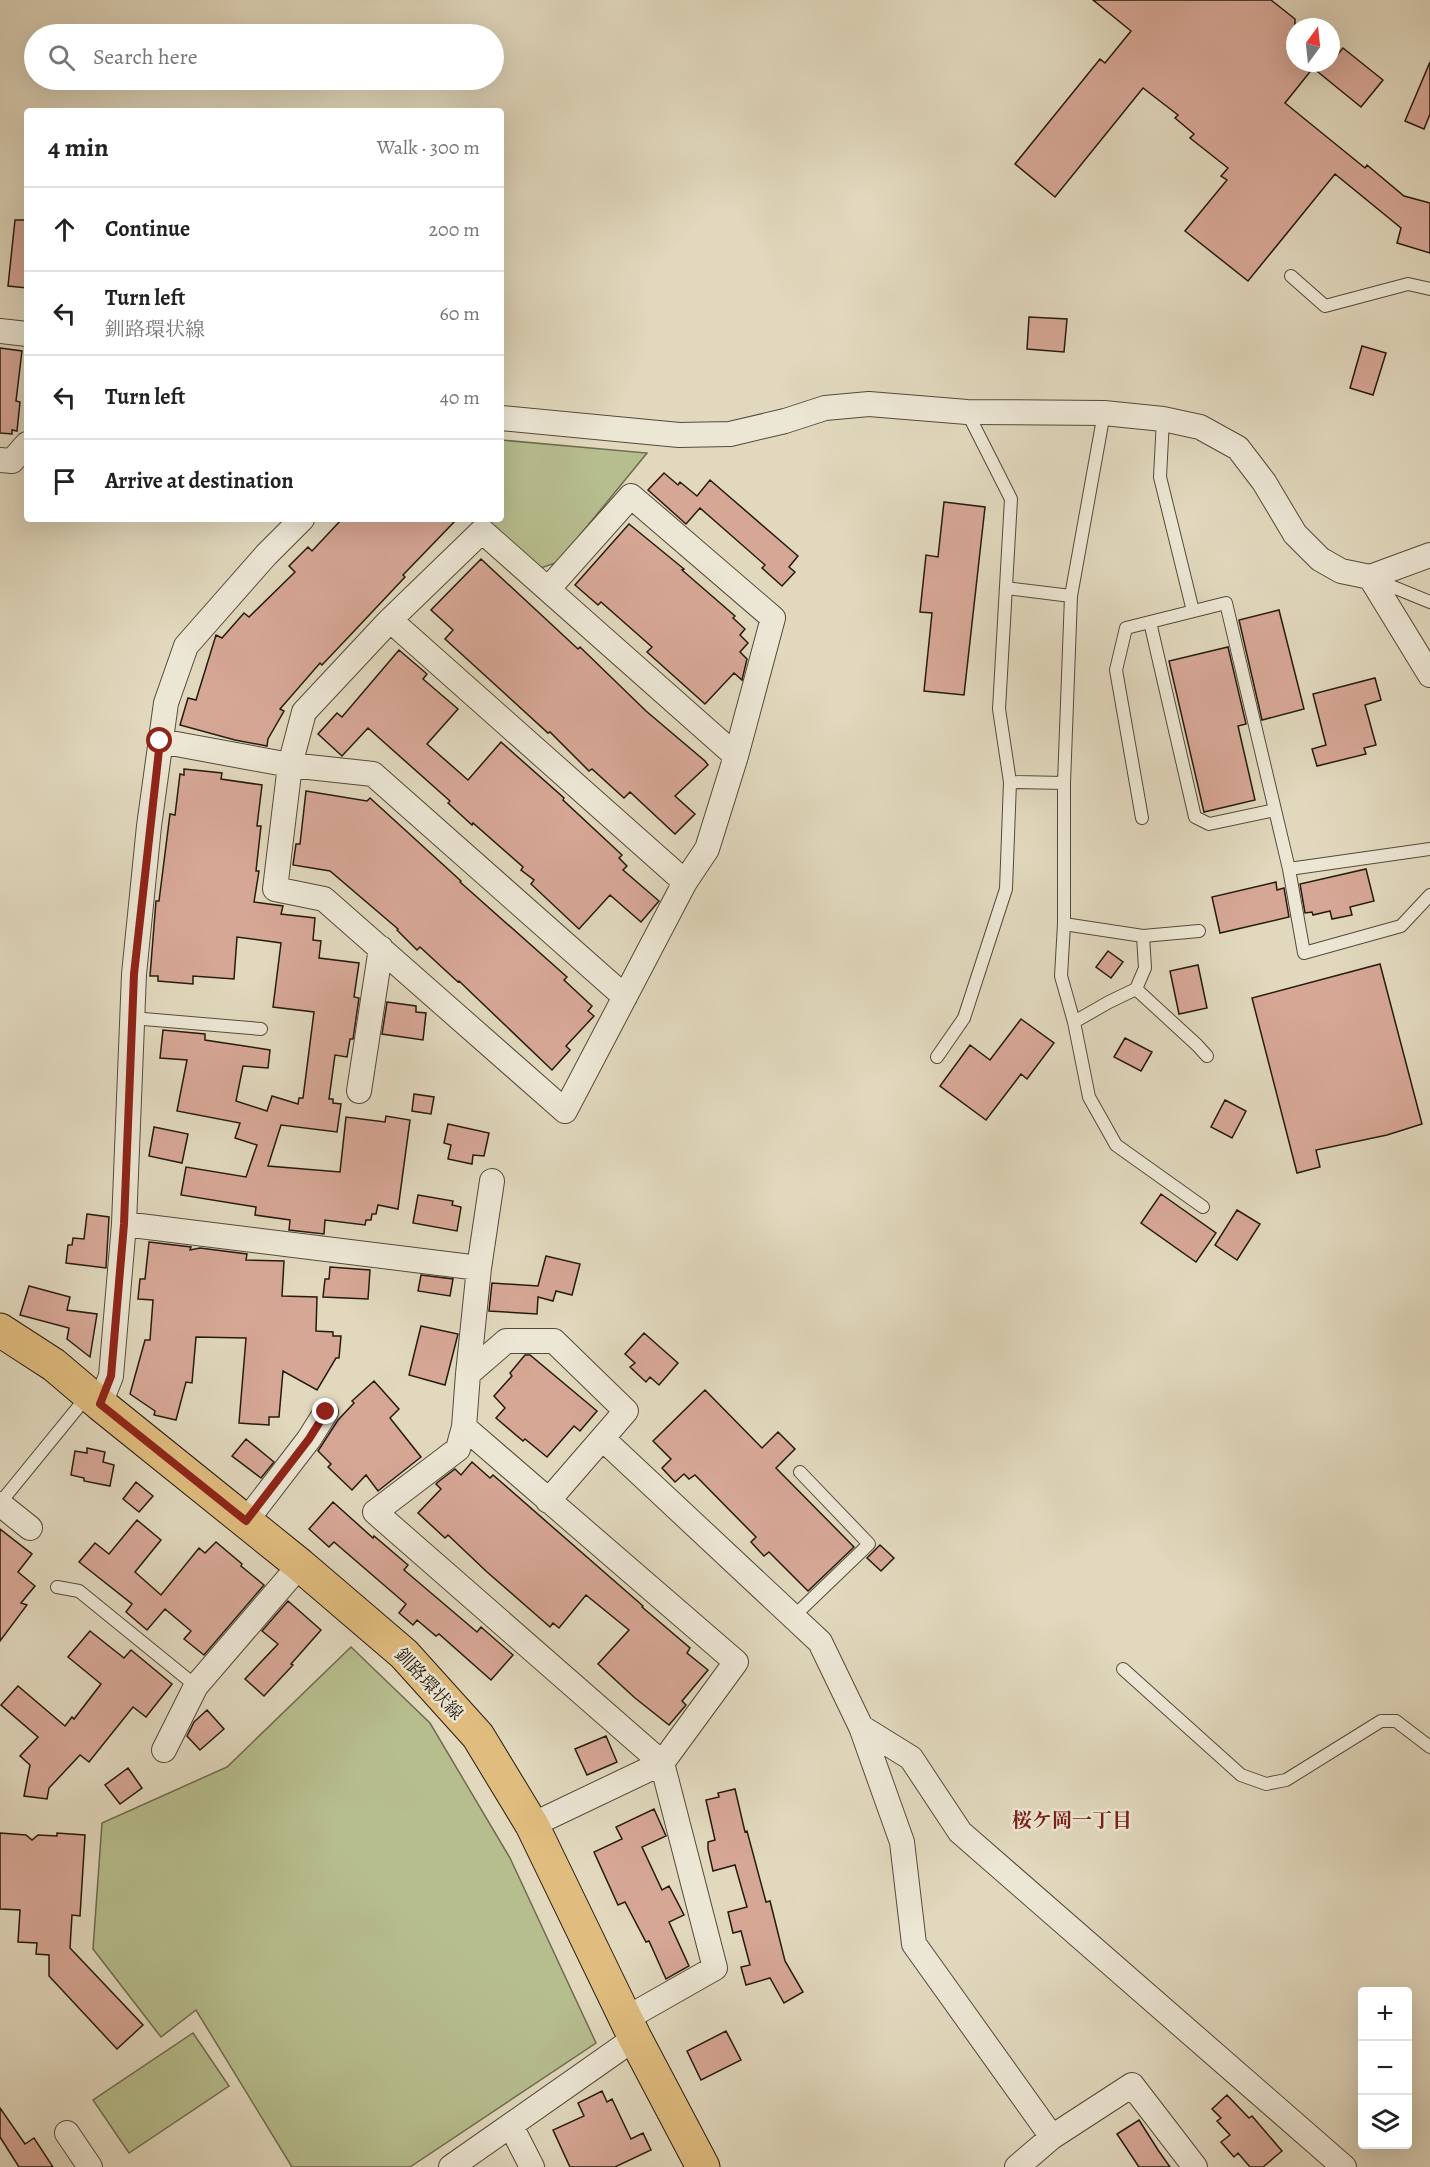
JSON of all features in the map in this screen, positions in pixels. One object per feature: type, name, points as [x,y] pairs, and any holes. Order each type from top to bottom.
[{"type":"main road","name":"釧路環状線","points":[[0,1330],[54,1365],[300,1565],[404,1654],[478,1736],[532,1825],[631,2028],[703,2167]]},
{"type":"street","points":[[0,331],[24,334]]},
{"type":"street","points":[[504,418],[679,435],[730,434],[785,421],[825,408],[869,404],[967,412],[1104,413],[1163,419],[1200,427],[1238,448],[1264,482],[1295,534],[1320,559],[1341,572],[1370,577],[1430,555]]},
{"type":"street","points":[[0,460],[12,461],[24,447]]},
{"type":"street","points":[[549,588],[631,496],[773,618],[736,756],[707,849],[685,882],[565,1111],[324,899],[275,889],[290,765],[304,712],[483,525],[549,588],[736,756]]},
{"type":"street","points":[[94,1399],[111,1376],[124,1224],[134,974],[166,703],[186,646],[266,555],[299,522]]},
{"type":"street","points":[[1370,577],[1430,675]]},
{"type":"street","points":[[390,620],[685,882]]},
{"type":"street","points":[[160,741],[290,765],[373,774],[625,997]]},
{"type":"street","points":[[359,1091],[381,948]]},
{"type":"street","points":[[451,2167],[510,2126],[631,2028],[715,1968],[662,1763],[375,1512],[458,1449],[464,1427],[478,1268],[492,1181]]},
{"type":"street","points":[[124,1224],[478,1268]]},
{"type":"street","points":[[468,1374],[506,1341],[554,1341],[626,1411],[548,1501]]},
{"type":"street","points":[[246,1521],[309,1439],[326,1412]]},
{"type":"street","points":[[464,1427],[736,1662],[662,1763],[532,1825]]},
{"type":"street","points":[[603,1439],[820,1642],[861,1727],[902,1842],[914,1944],[1052,2137]]},
{"type":"street","points":[[0,1503],[30,1528]]},
{"type":"street","points":[[164,1750],[196,1686],[300,1565]]},
{"type":"street","points":[[861,1727],[911,1758],[960,1832],[1344,2167]]},
{"type":"street","points":[[1018,2166],[1052,2137],[1132,2085],[1195,2167]]},
{"type":"street","points":[[510,2126],[532,2167]]},
{"type":"street","points":[[67,2133],[90,2167]]},
{"type":"lane","points":[[1291,276],[1325,306],[1408,284],[1430,289]]},
{"type":"lane","points":[[937,1057],[964,1018],[1006,890],[1010,782],[999,709],[1011,499],[967,412]]},
{"type":"lane","points":[[1104,413],[1071,596],[1064,783],[1064,924],[1061,976],[1074,1022],[1089,1097],[1116,1145],[1203,1207]]},
{"type":"lane","points":[[1163,419],[1160,477],[1193,611]]},
{"type":"lane","points":[[1370,577],[1430,602]]},
{"type":"lane","points":[[1006,588],[1071,596]]},
{"type":"lane","points":[[1142,818],[1116,670],[1126,628],[1226,603],[1289,869],[1304,953],[1401,926],[1430,895]]},
{"type":"lane","points":[[1150,622],[1195,817],[1209,824],[1275,810]]},
{"type":"lane","points":[[1010,782],[1064,783]]},
{"type":"lane","points":[[1289,869],[1430,849]]},
{"type":"lane","points":[[1064,924],[1143,936],[1199,931]]},
{"type":"lane","points":[[1074,1022],[1136,989],[1145,968],[1143,936]]},
{"type":"lane","points":[[1136,989],[1207,1056]]},
{"type":"lane","points":[[132,1018],[261,1029]]},
{"type":"lane","points":[[0,1503],[94,1399]]},
{"type":"lane","points":[[792,1618],[869,1544],[800,1472]]},
{"type":"lane","points":[[57,1587],[79,1591],[196,1686]]},
{"type":"lane","points":[[1123,1669],[1241,1775],[1266,1784],[1286,1780],[1381,1721],[1396,1721],[1430,1747]]},
{"type":"green space","points":[[504,440],[647,453],[558,562],[541,568],[490,522],[504,522]]},
{"type":"green space","points":[[351,1647],[430,1723],[510,1858],[596,2043],[410,2167],[292,2167],[196,2010],[161,2037],[93,1949],[102,1823],[227,1767]]},
{"type":"green space","points":[[193,2033],[229,2086],[129,2153],[93,2100]]},
{"type":"building","points":[[1093,0],[1271,0],[1294,18],[1286,18],[1286,72],[1310,72],[1285,103],[1365,168],[1367,165],[1404,196],[1430,203],[1430,253],[1397,243],[1401,228],[1335,174],[1248,281],[1185,231],[1227,180],[1221,176],[1228,168],[1190,138],[1194,134],[1175,118],[1178,115],[1143,88],[1055,197],[1015,164],[1100,59],[1105,63],[1131,31]]},
{"type":"building","points":[[1343,48],[1383,80],[1361,107],[1318,72],[1340,72],[1340,52]]},
{"type":"building","points":[[1430,62],[1430,114],[1424,129],[1405,121]]},
{"type":"building","points":[[15,220],[24,220],[24,288],[8,286]]},
{"type":"building","points":[[1029,317],[1067,319],[1064,352],[1027,349]]},
{"type":"building","points":[[1362,346],[1386,353],[1373,395],[1350,388]]},
{"type":"building","points":[[0,348],[22,351],[16,401],[20,402],[17,431],[12,430],[12,434],[0,433]]},
{"type":"building","points":[[664,473],[678,485],[680,482],[697,496],[710,480],[798,556],[789,567],[795,572],[782,586],[762,568],[765,565],[700,508],[686,524],[648,490]]},
{"type":"building","points":[[944,502],[985,507],[964,695],[924,691],[932,613],[920,612],[926,555],[938,557]]},
{"type":"building","points":[[339,522],[454,522],[322,665],[320,663],[280,709],[284,711],[268,739],[267,746],[180,725],[188,698],[196,700],[216,635],[222,638],[244,613],[249,617],[295,572],[289,566],[308,547],[312,551]]},
{"type":"building","points":[[629,524],[684,569],[682,570],[735,616],[733,618],[745,629],[740,635],[748,643],[740,652],[747,659],[742,680],[734,673],[705,704],[647,652],[652,647],[601,602],[598,605],[575,585]]},
{"type":"building","points":[[481,559],[708,765],[675,796],[695,814],[675,834],[630,792],[624,798],[592,769],[589,771],[550,732],[548,733],[445,639],[453,630],[431,610]]},
{"type":"building","points":[[1279,610],[1304,709],[1262,720],[1239,620]]},
{"type":"building","points":[[1228,647],[1246,724],[1238,726],[1255,800],[1204,812],[1169,661]]},
{"type":"building","points":[[399,650],[427,674],[423,679],[458,709],[427,744],[468,780],[501,742],[564,798],[563,800],[622,855],[619,858],[627,866],[623,870],[659,901],[641,922],[610,895],[579,929],[531,884],[534,880],[521,870],[523,867],[473,823],[472,825],[448,803],[450,801],[368,728],[342,756],[318,734],[337,713],[342,717]]},
{"type":"building","points":[[1375,678],[1381,700],[1365,705],[1376,745],[1364,748],[1366,754],[1317,766],[1312,749],[1326,745],[1313,694]]},
{"type":"building","points":[[184,769],[222,773],[221,779],[262,785],[257,826],[261,826],[256,871],[259,871],[254,902],[283,906],[281,914],[315,918],[313,940],[321,941],[319,958],[359,963],[354,997],[359,998],[353,1039],[350,1039],[347,1057],[335,1055],[329,1099],[333,1099],[333,1103],[341,1104],[337,1132],[281,1125],[268,1166],[340,1172],[346,1117],[385,1122],[386,1116],[410,1120],[398,1209],[378,1205],[376,1214],[372,1214],[371,1220],[366,1220],[365,1225],[325,1220],[324,1234],[289,1230],[290,1220],[255,1215],[256,1207],[181,1195],[186,1167],[246,1177],[257,1145],[235,1138],[240,1123],[177,1111],[187,1060],[160,1058],[163,1030],[205,1034],[205,1040],[270,1050],[268,1068],[243,1066],[236,1101],[267,1111],[272,1096],[298,1104],[299,1098],[303,1098],[314,1012],[273,1007],[281,943],[237,937],[234,979],[193,976],[193,984],[158,981],[158,976],[150,976],[156,901],[159,901],[170,814],[175,815],[180,774],[184,775]]},
{"type":"building","points":[[306,791],[367,801],[370,798],[567,977],[564,980],[592,1006],[588,1011],[594,1016],[566,1046],[570,1050],[552,1070],[459,981],[420,947],[417,950],[398,929],[330,871],[293,865],[296,844],[300,844]]},
{"type":"building","points":[[1366,869],[1374,901],[1350,907],[1352,915],[1332,919],[1330,911],[1313,915],[1312,912],[1305,913],[1300,884]]},
{"type":"building","points":[[1276,882],[1277,890],[1284,888],[1289,917],[1220,933],[1212,897]]},
{"type":"building","points":[[1108,951],[1123,962],[1111,978],[1096,967]]},
{"type":"building","points":[[1380,964],[1422,1124],[1387,1135],[1316,1150],[1320,1167],[1297,1173],[1252,998]]},
{"type":"building","points":[[1198,965],[1207,1008],[1179,1014],[1170,971]]},
{"type":"building","points":[[387,1002],[416,1006],[416,1012],[426,1013],[423,1040],[382,1034]]},
{"type":"building","points":[[1021,1019],[1054,1043],[1027,1079],[1021,1074],[986,1120],[940,1086],[970,1045],[990,1060]]},
{"type":"building","points":[[1125,1038],[1152,1052],[1141,1071],[1114,1057]]},
{"type":"building","points":[[414,1094],[434,1097],[431,1114],[412,1111]]},
{"type":"building","points":[[1225,1100],[1246,1111],[1232,1138],[1211,1127]]},
{"type":"building","points":[[448,1124],[489,1133],[484,1156],[473,1155],[472,1164],[448,1159],[451,1145],[444,1143]]},
{"type":"building","points":[[154,1127],[188,1134],[182,1163],[149,1156]]},
{"type":"building","points":[[1161,1194],[1216,1233],[1196,1262],[1141,1223]]},
{"type":"building","points":[[418,1195],[453,1201],[452,1205],[461,1207],[457,1231],[413,1223]]},
{"type":"building","points":[[1237,1210],[1260,1224],[1237,1260],[1215,1245]]},
{"type":"building","points":[[87,1214],[109,1217],[106,1268],[66,1263],[68,1245],[72,1245],[73,1238],[84,1239]]},
{"type":"building","points":[[149,1242],[191,1247],[190,1250],[200,1248],[247,1254],[246,1260],[284,1261],[282,1296],[317,1297],[316,1331],[333,1332],[333,1336],[341,1336],[339,1358],[336,1358],[317,1390],[283,1371],[279,1417],[269,1417],[269,1425],[239,1423],[246,1338],[196,1337],[192,1383],[186,1382],[176,1420],[154,1415],[155,1411],[130,1394],[145,1340],[150,1340],[153,1300],[138,1299],[140,1279],[145,1279]]},
{"type":"building","points":[[546,1256],[580,1264],[572,1295],[556,1291],[553,1301],[538,1297],[537,1314],[489,1311],[492,1283],[538,1286]]},
{"type":"building","points":[[330,1267],[370,1270],[368,1299],[323,1297],[325,1279],[329,1279]]},
{"type":"building","points":[[421,1275],[453,1279],[450,1296],[418,1291]]},
{"type":"building","points":[[29,1286],[70,1297],[67,1310],[97,1314],[90,1357],[67,1339],[69,1328],[20,1315]]},
{"type":"building","points":[[421,1326],[458,1334],[445,1385],[409,1375]]},
{"type":"building","points":[[644,1333],[678,1363],[659,1385],[650,1377],[646,1382],[630,1367],[635,1363],[625,1354]]},
{"type":"building","points":[[525,1355],[530,1355],[597,1411],[580,1431],[574,1426],[547,1457],[525,1439],[523,1441],[496,1418],[505,1408],[494,1396],[512,1376],[510,1373]]},
{"type":"building","points":[[374,1381],[399,1409],[390,1418],[421,1457],[378,1491],[366,1475],[352,1490],[328,1467],[331,1464],[318,1451],[338,1420],[354,1403],[352,1401]]},
{"type":"building","points":[[705,1390],[762,1448],[778,1432],[795,1449],[776,1468],[854,1547],[808,1591],[769,1552],[764,1556],[751,1542],[756,1537],[695,1475],[689,1479],[684,1474],[675,1482],[662,1468],[671,1459],[653,1441]]},
{"type":"building","points":[[246,1439],[274,1462],[261,1478],[232,1456]]},
{"type":"building","points":[[87,1448],[105,1452],[103,1462],[114,1465],[110,1486],[84,1481],[84,1478],[71,1475],[75,1451],[87,1453]]},
{"type":"building","points":[[472,1462],[490,1478],[493,1475],[643,1606],[690,1648],[687,1653],[708,1670],[682,1701],[686,1705],[669,1725],[598,1664],[629,1630],[586,1595],[559,1628],[553,1623],[550,1627],[448,1535],[445,1538],[418,1513],[441,1489],[436,1484],[438,1482],[455,1469],[461,1475]]},
{"type":"building","points":[[136,1482],[153,1496],[139,1512],[123,1499]]},
{"type":"building","points":[[333,1502],[373,1538],[374,1536],[408,1565],[404,1570],[477,1632],[481,1627],[513,1655],[491,1680],[439,1634],[436,1636],[417,1620],[413,1625],[399,1613],[406,1604],[334,1542],[329,1547],[309,1529]]},
{"type":"building","points":[[137,1520],[161,1540],[135,1572],[161,1595],[199,1548],[205,1553],[216,1542],[264,1585],[204,1655],[184,1639],[191,1631],[165,1609],[147,1630],[126,1612],[132,1604],[79,1562],[95,1543],[109,1554]]},
{"type":"building","points":[[0,1529],[32,1554],[18,1572],[35,1586],[21,1603],[27,1605],[0,1641]]},
{"type":"building","points":[[880,1545],[894,1558],[881,1571],[867,1558]]},
{"type":"building","points":[[288,1601],[321,1630],[264,1696],[245,1679],[278,1644],[262,1631]]},
{"type":"building","points":[[90,1631],[124,1658],[131,1650],[172,1684],[146,1717],[133,1707],[89,1762],[80,1755],[49,1788],[47,1799],[24,1796],[30,1765],[20,1756],[38,1737],[1,1705],[18,1686],[65,1726],[72,1717],[74,1719],[101,1684],[68,1657]]},
{"type":"building","points":[[207,1710],[224,1729],[200,1750],[187,1736],[194,1722]]},
{"type":"building","points":[[606,1736],[617,1762],[587,1775],[575,1749]]},
{"type":"building","points":[[128,1768],[142,1788],[120,1804],[105,1785]]},
{"type":"building","points":[[735,1789],[745,1832],[747,1831],[766,1902],[770,1901],[785,1961],[803,1992],[784,2003],[770,1978],[746,1985],[741,1967],[750,1965],[741,1931],[733,1933],[728,1912],[747,1907],[735,1865],[713,1871],[708,1842],[715,1840],[706,1800],[719,1797],[718,1793]]},
{"type":"building","points":[[654,1809],[666,1836],[642,1847],[662,1890],[669,1886],[684,1915],[669,1922],[689,1966],[666,1979],[649,1941],[646,1942],[625,1902],[618,1905],[594,1852],[622,1839],[616,1827]]},
{"type":"building","points":[[0,1833],[26,1835],[32,1840],[38,1835],[57,1836],[57,1833],[85,1835],[80,1916],[72,1915],[70,1948],[143,2025],[117,2049],[49,1976],[49,1955],[36,1954],[37,1943],[18,1942],[20,1910],[0,1909]]},
{"type":"building","points":[[726,2031],[741,2060],[701,2080],[687,2051]]},
{"type":"building","points":[[602,2091],[607,2102],[612,2099],[631,2139],[643,2133],[651,2150],[615,2167],[570,2167],[553,2130],[584,2116],[578,2103]]},
{"type":"building","points":[[1227,2095],[1249,2118],[1252,2116],[1282,2151],[1263,2167],[1250,2167],[1238,2153],[1234,2157],[1221,2142],[1230,2135],[1217,2121],[1221,2118],[1212,2109]]},
{"type":"building","points":[[0,2108],[25,2144],[34,2138],[53,2167],[19,2167],[0,2137]]},
{"type":"building","points":[[1139,2120],[1170,2167],[1139,2167],[1117,2134]]},
{"type":"district","name":"桜ケ岡一丁目","points":[[1072,1820]]},
{"type":"route","points":[[160,741],[134,974],[124,1224],[111,1376],[100,1404],[246,1521],[309,1439],[326,1412]]}]
